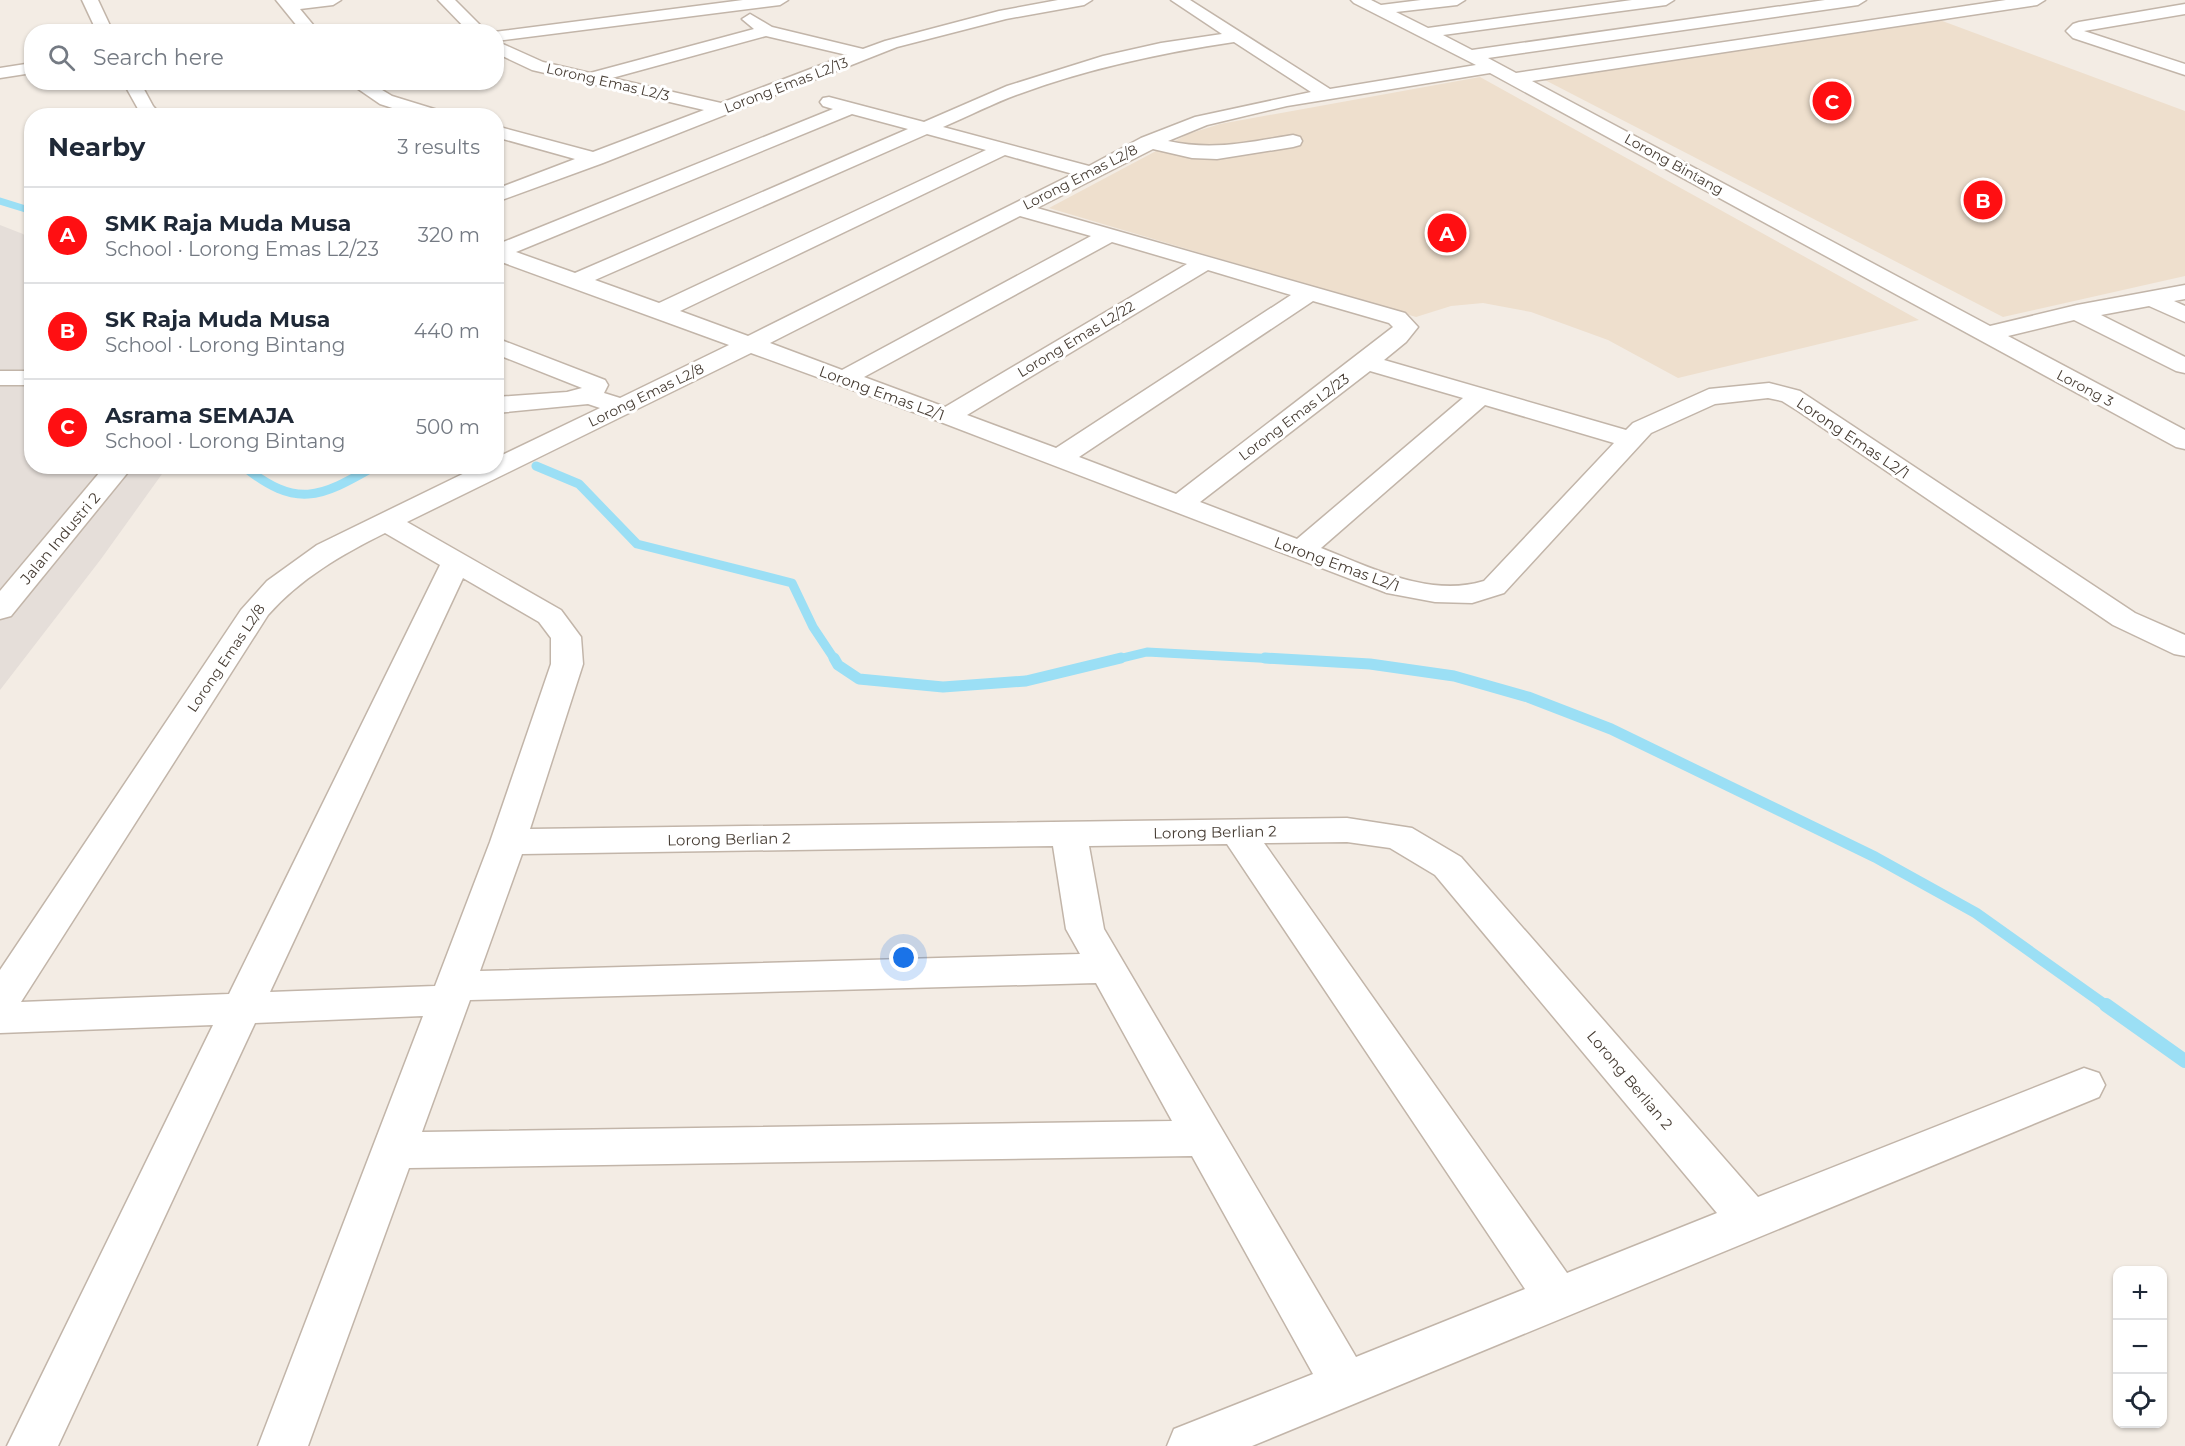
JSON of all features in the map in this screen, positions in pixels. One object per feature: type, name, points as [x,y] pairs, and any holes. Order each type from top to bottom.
[{"type":"street","points":[[90,0],[101,24]]},
{"type":"street","points":[[287,3],[333,0]]},
{"type":"street","points":[[446,0],[472,24]]},
{"type":"street","points":[[504,35],[731,3],[780,0]]},
{"type":"street","name":"Lorong Emas L2/13","points":[[504,193],[891,44],[1005,14],[1083,0]]},
{"type":"street","points":[[1179,0],[1328,94]]},
{"type":"street","name":"Lorong Bintang","points":[[1359,0],[1504,73],[1986,334]]},
{"type":"street","points":[[1379,10],[1457,0]]},
{"type":"street","points":[[1426,33],[1666,0]]},
{"type":"street","points":[[1470,55],[1858,0]]},
{"type":"street","points":[[1967,0],[1986,8]]},
{"type":"street","name":"Lorong Emas L2/8","points":[[504,465],[750,344],[1148,142],[1201,121],[1328,94],[1504,73],[2037,0]]},
{"type":"street","points":[[287,3],[304,24]]},
{"type":"street","points":[[731,3],[765,31],[864,54]]},
{"type":"street","points":[[1686,4],[1721,19]]},
{"type":"street","points":[[969,6],[1005,14]]},
{"type":"street","points":[[2183,67],[2079,36],[2074,31],[2079,27],[2185,9]]},
{"type":"street","points":[[590,78],[765,31]]},
{"type":"street","points":[[575,280],[1013,90],[1063,73],[1161,48],[1237,37]]},
{"type":"street","name":"Lorong Emas L2/3","points":[[504,51],[538,66],[724,109]]},
{"type":"street","points":[[0,73],[24,69]]},
{"type":"street","points":[[778,88],[1089,172]]},
{"type":"street","points":[[135,90],[145,108]]},
{"type":"street","points":[[369,90],[386,100],[412,108]]},
{"type":"street","points":[[504,249],[850,108]]},
{"type":"street","points":[[504,134],[596,159]]},
{"type":"street","points":[[1148,142],[1192,152],[1217,153],[1293,141]]},
{"type":"street","points":[[661,311],[1003,149]]},
{"type":"street","points":[[1019,209],[1309,293]]},
{"type":"street","points":[[843,379],[1110,235]]},
{"type":"street","name":"Lorong Emas L2/1","points":[[504,255],[947,416],[1397,587],[1435,594],[1472,594],[1494,586],[1630,439],[1650,424],[1709,397],[1769,390],[1791,396],[2124,619],[2185,647]]},
{"type":"street","name":"Lorong Emas L2/22","points":[[947,416],[1205,262]]},
{"type":"street","points":[[1986,334],[2077,312],[2185,292]]},
{"type":"street","points":[[1059,458],[1309,293]]},
{"type":"street","name":"Lorong Emas L2/23","points":[[1180,504],[1398,337],[1406,327],[1397,318],[1309,293]]},
{"type":"street","points":[[2152,298],[2185,315]]},
{"type":"street","points":[[2077,312],[2185,366]]},
{"type":"street","name":"Lorong 3","points":[[1986,334],[2185,441]]},
{"type":"street","points":[[504,348],[596,385],[589,396]]},
{"type":"street","points":[[1366,362],[1630,439]]},
{"type":"street","points":[[0,378],[24,378]]},
{"type":"street","points":[[504,404],[567,400],[589,396],[623,407]]},
{"type":"street","points":[[1300,551],[1480,396]]},
{"type":"street","name":"Jalan Industri 2","points":[[0,610],[113,474]]},
{"type":"street","name":"Lorong Emas L2/8","points":[[0,1002],[256,610],[277,587],[327,551],[485,474]]},
{"type":"street","points":[[283,1446],[508,842],[567,664],[566,637],[550,616],[386,522]]},
{"type":"street","points":[[32,1446],[456,562]]},
{"type":"street","name":"Lorong Berlian 2","points":[[508,842],[1347,830],[1399,837],[1448,866],[1750,1220]]},
{"type":"street","points":[[1237,832],[1558,1299]]},
{"type":"street","points":[[1069,835],[1085,929],[1345,1384]]},
{"type":"street","points":[[0,1018],[242,1008],[453,993],[1107,968]]},
{"type":"street","points":[[1192,1446],[2084,1085]]},
{"type":"street","points":[[394,1150],[1204,1138]]},
{"type":"shaded area","points":[[1937,19],[2185,111],[2185,276],[2003,317],[1543,79]]},
{"type":"shaded area","points":[[1480,77],[1919,320],[1678,378],[1608,340],[1531,312],[1483,303],[1451,306],[1416,317],[1049,208],[1188,134],[1220,124]]},
{"type":"shaded area","points":[[0,225],[24,235],[24,474],[162,474],[101,559],[0,690]]},
{"type":"waterway","points":[[0,201],[24,208]]},
{"type":"waterway","points":[[536,466],[579,484],[637,544],[792,583],[813,627],[835,660]]},
{"type":"waterway","points":[[254,474],[279,489],[308,494],[338,486],[360,474]]},
{"type":"waterway","points":[[1114,660],[1147,652],[1293,660]]},
{"type":"waterway","points":[[834,658],[838,665],[859,679],[943,687],[1026,681],[1121,658]]},
{"type":"waterway","points":[[1265,658],[1370,664],[1454,676],[1528,697],[1611,729],[1875,857],[1976,913],[2108,1007]]},
{"type":"waterway","points":[[2106,1005],[2185,1061]]},
{"type":"place","name":"Asrama SEMAJA","points":[[1832,101]]},
{"type":"place","name":"SK Raja Muda Musa","points":[[1983,200]]},
{"type":"place","name":"SMK Raja Muda Musa","points":[[1447,233]]}]
